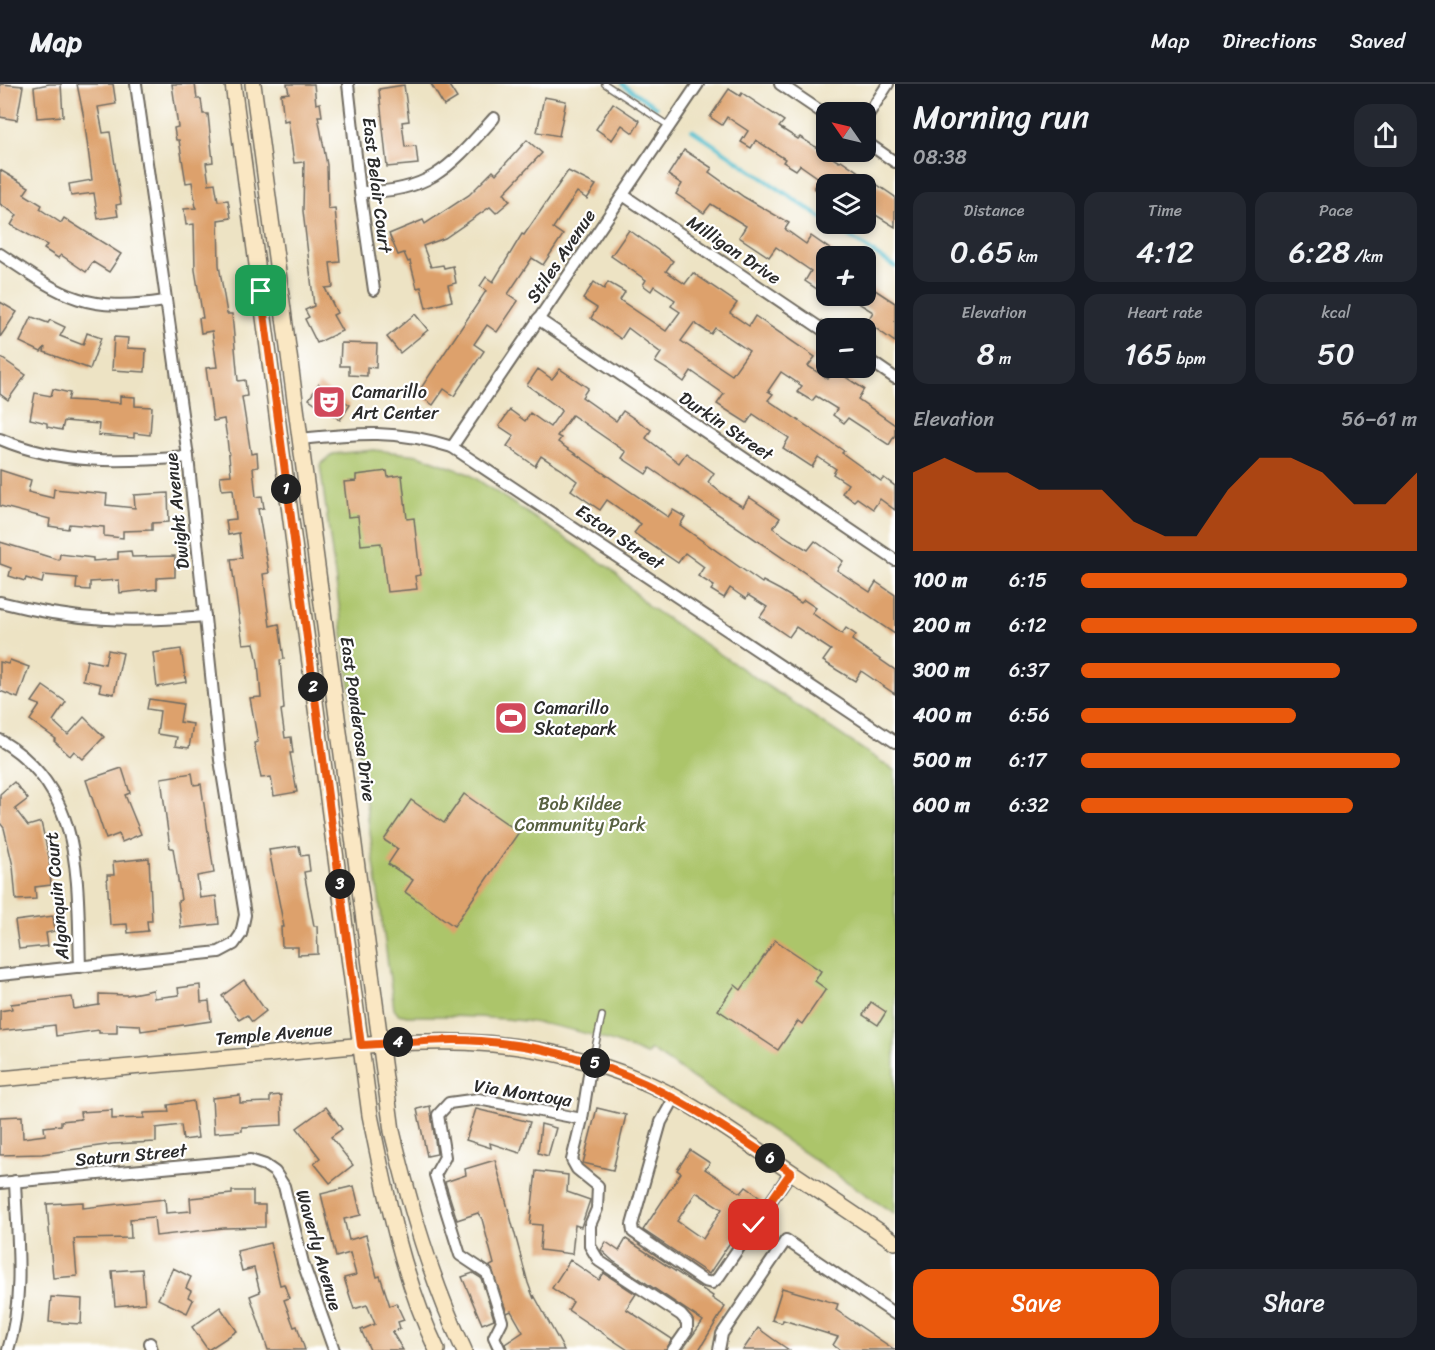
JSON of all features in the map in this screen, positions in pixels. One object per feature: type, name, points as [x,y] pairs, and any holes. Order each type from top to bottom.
[{"type":"main road","points":[[233,84],[370,1115],[388,1206],[412,1284],[438,1350]]},
{"type":"main road","name":"East Ponderosa Drive","points":[[253,84],[392,1131],[413,1216],[445,1310],[464,1350]]},
{"type":"main road","points":[[280,440],[300,439]]},
{"type":"main road","name":"Temple Avenue","points":[[0,1079],[361,1045],[478,1041],[531,1047],[591,1062],[639,1079],[675,1097],[895,1242]]},
{"type":"street","name":"Dwight Avenue","points":[[80,967],[219,952],[234,944],[245,923],[244,904],[220,760],[188,457],[136,84]]},
{"type":"street","name":"East Belair Court","points":[[348,84],[360,192],[375,290]]},
{"type":"street","name":"Stiles Avenue","points":[[452,447],[698,84]]},
{"type":"street","points":[[780,84],[816,109]]},
{"type":"street","points":[[876,103],[888,84]]},
{"type":"street","points":[[360,192],[394,191],[432,177],[458,158],[494,118]]},
{"type":"street","points":[[876,149],[895,162]]},
{"type":"street","name":"Milligan Drive","points":[[623,195],[816,325]]},
{"type":"street","points":[[0,254],[55,289],[85,302],[108,306],[165,302]]},
{"type":"street","name":"Durkin Street","points":[[538,319],[895,560]]},
{"type":"street","points":[[876,365],[895,378]]},
{"type":"street","name":"Eston Street","points":[[300,439],[367,433],[399,434],[452,447],[895,742]]},
{"type":"street","points":[[0,439],[48,456],[79,460],[131,461],[188,457]]},
{"type":"street","points":[[0,602],[93,620],[117,622],[205,616]]},
{"type":"street","name":"Algonquin Court","points":[[0,740],[23,755],[44,777],[65,815],[72,844],[80,967]]},
{"type":"street","points":[[0,975],[80,967]]},
{"type":"street","name":"Via Montoya","points":[[591,1062],[582,1119],[572,1160],[577,1169],[598,1186],[597,1209],[590,1225],[590,1246],[600,1261],[681,1315],[687,1322],[687,1330],[673,1350]]},
{"type":"street","points":[[675,1097],[661,1122],[632,1225],[633,1232],[704,1281],[712,1283],[718,1278],[791,1172]]},
{"type":"street","name":"Via Montoya","points":[[500,1350],[494,1337],[502,1321],[486,1273],[460,1255],[435,1175],[445,1157],[438,1115],[449,1103],[478,1100],[582,1119]]},
{"type":"street","name":"Saturn Street","points":[[0,1183],[250,1160],[265,1165]]},
{"type":"street","name":"Waverly Avenue","points":[[265,1165],[275,1172],[284,1186],[303,1263],[334,1350]]},
{"type":"street","points":[[8,1350],[16,1313],[15,1181]]},
{"type":"street","points":[[719,1350],[722,1334],[786,1240],[895,1314]]},
{"type":"lane","points":[[605,84],[669,126]]},
{"type":"lane","points":[[591,1062],[602,1016]]},
{"type":"green space","name":"Bob Kildee Community Park","points":[[374,450],[418,455],[469,474],[610,568],[648,606],[895,771],[895,1214],[651,1050],[646,1055],[586,1034],[529,1022],[500,1018],[407,1016],[398,1014],[394,1009],[320,465],[333,454]]},
{"type":"building","points":[[0,84],[23,86],[17,120],[0,117]]},
{"type":"building","points":[[61,84],[63,116],[37,118],[34,87]]},
{"type":"building","points":[[77,84],[113,84],[116,104],[98,107],[103,133],[110,132],[121,204],[116,205],[118,216],[98,219],[94,193],[71,196],[69,184],[92,180]]},
{"type":"building","points":[[172,84],[195,84],[197,99],[201,99],[203,114],[208,114],[213,162],[206,163],[209,184],[215,183],[218,201],[228,200],[231,218],[218,220],[219,265],[227,314],[232,314],[238,381],[245,380],[247,396],[242,397],[251,454],[257,453],[258,467],[253,468],[256,497],[262,496],[264,508],[258,509],[269,573],[263,574],[270,626],[279,624],[284,659],[280,660],[284,709],[281,710],[285,738],[291,737],[293,753],[290,753],[297,792],[274,796],[271,777],[261,778],[254,743],[258,742],[250,698],[261,697],[258,663],[254,643],[243,644],[241,631],[231,559],[242,558],[239,533],[228,535],[226,520],[236,519],[233,489],[222,490],[220,476],[231,475],[227,438],[224,419],[213,421],[206,368],[217,367],[212,331],[201,333],[199,318],[203,318],[195,270],[194,224],[186,225],[184,209],[196,208],[192,182],[186,183],[179,140],[176,140],[174,128],[178,127]]},
{"type":"building","points":[[287,84],[314,84],[316,104],[320,103],[322,116],[318,116],[327,165],[328,209],[335,208],[340,262],[330,263],[333,287],[325,288],[337,313],[333,315],[342,331],[317,343],[305,319],[309,317],[305,310],[314,306],[303,211],[304,162],[294,163],[288,120],[284,121],[281,94],[289,93]]},
{"type":"building","points":[[431,84],[448,84],[457,98],[444,106]]},
{"type":"building","points":[[404,85],[409,121],[402,122],[405,147],[416,146],[418,164],[387,167],[379,89]]},
{"type":"building","points":[[729,89],[740,96],[742,93],[784,121],[779,127],[816,147],[816,162],[844,162],[861,174],[816,174],[816,176],[800,165],[796,170],[783,162],[785,159],[756,140],[751,148],[741,142],[748,131],[727,117],[722,125],[710,117]]},
{"type":"building","points":[[544,97],[566,101],[559,136],[537,132]]},
{"type":"building","points":[[613,103],[640,121],[633,133],[622,125],[612,140],[596,129]]},
{"type":"building","points":[[527,140],[542,153],[504,193],[510,201],[496,213],[490,207],[445,238],[423,246],[431,267],[453,266],[456,283],[448,285],[452,301],[426,308],[421,287],[417,288],[410,261],[408,262],[404,253],[398,255],[389,234],[423,220],[425,224],[469,195],[493,171],[496,174]]},
{"type":"building","points":[[684,150],[712,168],[709,172],[744,197],[789,223],[785,229],[806,244],[811,236],[825,246],[816,246],[816,288],[805,281],[811,271],[776,247],[769,257],[739,237],[746,226],[711,204],[704,213],[676,194],[682,184],[668,175]]},
{"type":"building","points":[[0,170],[29,187],[24,194],[42,205],[40,209],[61,223],[64,218],[121,254],[109,272],[93,262],[86,272],[61,255],[58,258],[44,249],[47,245],[11,225],[17,215],[0,204]]},
{"type":"building","points":[[568,171],[596,185],[587,199],[577,192],[553,228],[563,235],[543,265],[532,258],[508,294],[518,301],[497,332],[487,325],[474,344],[484,351],[454,396],[444,389],[433,405],[417,394],[486,291],[480,286],[486,277],[493,282],[522,234],[524,235]]},
{"type":"building","points":[[876,184],[895,197],[895,227],[876,215]]},
{"type":"building","points":[[629,230],[673,261],[666,271],[685,284],[693,273],[737,303],[730,313],[749,326],[755,316],[815,357],[808,366],[816,371],[816,378],[847,378],[864,389],[858,399],[895,425],[895,435],[889,445],[848,418],[844,423],[833,415],[837,409],[816,396],[812,401],[797,392],[802,386],[781,372],[768,391],[773,394],[768,400],[844,451],[842,453],[881,481],[884,478],[895,486],[895,510],[880,499],[873,509],[857,498],[854,501],[842,493],[848,484],[833,474],[836,469],[818,457],[812,467],[783,448],[789,438],[753,414],[747,423],[717,404],[724,394],[691,371],[684,382],[655,362],[661,353],[628,328],[621,339],[591,318],[597,308],[583,299],[594,282],[604,289],[608,282],[625,292],[620,300],[666,331],[680,312],[671,306],[675,300],[654,286],[651,291],[643,285],[646,280],[611,256]],"holes":[[[694,323],[711,334],[715,328],[749,351],[732,375],[681,341]]]},
{"type":"building","points":[[876,291],[895,303],[895,342],[876,328],[876,318],[869,318],[873,312],[863,306],[876,306]]},
{"type":"building","points":[[0,302],[17,312],[0,337]]},
{"type":"building","points":[[415,314],[428,330],[400,353],[387,337]]},
{"type":"building","points":[[32,317],[48,323],[50,320],[65,327],[60,336],[83,345],[87,333],[101,338],[90,369],[44,352],[45,347],[41,352],[20,342]]},
{"type":"building","points":[[114,337],[128,338],[127,348],[146,349],[145,372],[112,370]]},
{"type":"building","points":[[341,343],[377,344],[376,368],[367,367],[367,376],[349,375],[349,366],[340,366]]},
{"type":"building","points":[[0,357],[26,375],[8,400],[0,394]]},
{"type":"building","points":[[538,369],[552,379],[560,369],[588,388],[582,397],[616,421],[623,411],[651,430],[646,438],[679,463],[686,453],[714,473],[708,482],[724,495],[743,507],[749,497],[780,518],[773,528],[808,550],[815,541],[843,561],[837,570],[870,592],[876,582],[895,595],[895,634],[650,468],[646,474],[622,458],[626,452],[572,415],[557,436],[561,438],[558,442],[668,517],[673,510],[685,517],[680,525],[762,583],[763,581],[801,603],[804,600],[816,608],[812,613],[842,634],[846,628],[856,635],[852,640],[895,670],[895,694],[861,671],[855,681],[823,661],[831,650],[796,627],[789,637],[760,617],[767,607],[748,595],[746,599],[730,588],[724,598],[711,590],[714,586],[698,576],[704,567],[685,553],[678,563],[634,533],[641,524],[607,500],[600,510],[571,490],[577,481],[561,469],[541,456],[535,466],[507,446],[514,436],[499,426],[510,410],[525,421],[530,413],[550,427],[562,410],[527,385]]},
{"type":"building","name":"Camarillo Art Center","points":[[319,384],[350,405],[340,420],[309,399]]},
{"type":"building","points":[[53,389],[70,393],[68,400],[120,403],[120,396],[135,397],[135,406],[152,407],[150,435],[134,433],[134,438],[98,435],[99,424],[64,421],[62,430],[47,427],[47,423],[30,419],[35,393],[51,396]]},
{"type":"building","points":[[0,470],[31,480],[28,492],[53,498],[54,489],[107,494],[106,505],[135,508],[134,495],[168,493],[169,522],[152,523],[152,530],[123,531],[123,538],[104,536],[104,527],[69,524],[68,529],[49,526],[50,519],[0,506]]},
{"type":"building","points":[[387,471],[388,477],[402,475],[407,519],[414,518],[420,575],[415,576],[417,589],[387,592],[381,543],[361,545],[358,516],[348,517],[344,482],[356,481],[356,475]]},
{"type":"building","points":[[0,542],[59,560],[60,554],[93,558],[93,561],[118,559],[118,552],[131,551],[132,557],[175,556],[175,577],[157,578],[157,589],[120,593],[119,580],[90,582],[90,590],[76,589],[77,578],[44,575],[42,583],[26,578],[25,581],[9,576],[11,568],[0,564]]},
{"type":"building","points":[[181,649],[186,682],[157,687],[153,653]]},
{"type":"building","points":[[108,650],[123,653],[114,694],[99,691],[101,684],[83,680],[87,660],[105,664]]},
{"type":"building","points":[[10,660],[29,667],[18,698],[0,691],[0,662],[8,664]]},
{"type":"building","points":[[43,686],[66,702],[53,721],[68,735],[84,717],[104,737],[83,759],[74,751],[70,756],[54,741],[56,739],[30,720],[40,705],[32,702]]},
{"type":"building","points":[[149,699],[183,704],[180,722],[193,724],[189,748],[175,746],[177,737],[157,734],[160,711],[147,709]]},
{"type":"building","points":[[122,768],[130,793],[125,795],[141,834],[122,842],[119,834],[106,839],[86,780]]},
{"type":"building","points":[[192,773],[194,785],[201,784],[214,873],[197,876],[200,898],[216,896],[219,924],[181,928],[178,901],[181,900],[173,848],[170,848],[161,778]]},
{"type":"building","points":[[14,782],[28,799],[15,809],[28,826],[41,822],[49,857],[51,885],[35,887],[36,899],[16,900],[13,866],[4,828],[0,823],[0,794]]},
{"type":"building","points":[[464,794],[519,832],[454,926],[405,892],[413,880],[388,864],[398,849],[384,840],[411,800],[444,823]]},
{"type":"building","points":[[299,846],[301,856],[308,855],[310,871],[304,872],[314,926],[317,926],[318,954],[298,955],[298,947],[282,947],[281,927],[284,927],[269,850]]},
{"type":"building","points":[[149,858],[152,921],[147,921],[148,931],[128,933],[127,924],[110,925],[107,875],[114,875],[113,862]]},
{"type":"building","points":[[53,916],[55,931],[46,933],[48,946],[19,949],[15,921]]},
{"type":"building","points":[[775,940],[821,971],[815,981],[826,989],[802,1024],[798,1021],[778,1050],[718,1010],[735,985],[741,990]]},
{"type":"building","points":[[244,980],[266,1011],[252,1022],[247,1015],[239,1020],[222,996]]},
{"type":"building","points":[[200,985],[201,1002],[209,1001],[211,1021],[141,1031],[140,1025],[117,1024],[117,1033],[99,1033],[99,1030],[56,1036],[55,1025],[0,1031],[0,1011],[12,1009],[11,1004],[72,997],[74,1009],[99,1005],[99,994],[127,995],[153,990],[154,998],[179,995],[178,988]]},
{"type":"building","points":[[871,1002],[886,1012],[878,1025],[863,1015]]},
{"type":"building","points":[[240,1095],[240,1103],[270,1102],[270,1096],[281,1095],[282,1125],[242,1127],[242,1131],[214,1133],[212,1098]]},
{"type":"building","points":[[193,1101],[198,1138],[183,1140],[181,1125],[156,1128],[156,1142],[113,1144],[42,1154],[0,1155],[0,1117],[22,1116],[23,1138],[45,1135],[44,1127],[61,1125],[61,1121],[81,1119],[80,1112],[112,1110],[112,1119],[144,1118],[144,1113],[169,1112],[168,1105]]},
{"type":"building","points":[[430,1106],[437,1154],[427,1156],[417,1109]]},
{"type":"building","points":[[326,1107],[342,1129],[331,1137],[353,1165],[330,1183],[314,1163],[320,1158],[297,1128]]},
{"type":"building","points":[[597,1108],[626,1115],[613,1170],[583,1163]]},
{"type":"building","points":[[476,1109],[530,1122],[520,1153],[490,1143],[491,1148],[466,1140]]},
{"type":"building","points":[[541,1124],[556,1128],[548,1156],[538,1153]]},
{"type":"building","points":[[690,1150],[710,1163],[705,1169],[741,1193],[746,1187],[763,1199],[750,1219],[747,1217],[709,1274],[643,1230],[681,1173],[677,1170]],"holes":[[[696,1192],[722,1209],[703,1239],[677,1221]]]},
{"type":"building","points":[[495,1160],[528,1283],[534,1299],[534,1295],[564,1350],[507,1350],[505,1344],[523,1332],[511,1311],[507,1313],[490,1266],[494,1264],[482,1219],[478,1213],[457,1220],[445,1182],[466,1175],[465,1169]]},
{"type":"building","points":[[536,1171],[568,1175],[567,1192],[590,1200],[581,1227],[575,1225],[572,1254],[540,1250],[542,1225],[530,1224]]},
{"type":"building","points":[[354,1186],[361,1215],[344,1219],[349,1240],[366,1235],[377,1277],[380,1276],[390,1306],[396,1303],[404,1320],[398,1322],[400,1328],[392,1332],[403,1350],[370,1350],[361,1330],[375,1324],[367,1305],[354,1309],[344,1278],[356,1275],[350,1253],[336,1257],[321,1194]]},
{"type":"building","points":[[232,1191],[253,1191],[253,1205],[265,1205],[265,1227],[224,1228],[156,1236],[154,1217],[130,1219],[131,1238],[74,1239],[77,1276],[53,1278],[47,1204],[83,1202],[83,1208],[165,1199],[166,1213],[191,1211],[190,1198],[232,1194]]},
{"type":"building","points":[[626,1239],[713,1296],[712,1298],[725,1307],[699,1350],[682,1350],[703,1321],[613,1261],[601,1250],[606,1242],[619,1251]]},
{"type":"building","points":[[270,1243],[280,1285],[284,1284],[289,1298],[284,1300],[294,1327],[297,1326],[305,1350],[268,1350],[250,1296],[260,1292],[254,1268],[242,1271],[237,1251]]},
{"type":"building","points":[[570,1260],[599,1280],[604,1273],[636,1294],[626,1309],[672,1339],[666,1350],[628,1350],[568,1310],[573,1302],[552,1288]]},
{"type":"building","points":[[173,1268],[191,1277],[186,1288],[191,1291],[188,1297],[193,1300],[187,1313],[158,1299]]},
{"type":"building","points":[[142,1269],[145,1303],[115,1306],[112,1271]]},
{"type":"building","points":[[473,1273],[481,1278],[494,1319],[482,1324],[462,1277]]},
{"type":"building","points":[[782,1288],[838,1304],[836,1310],[895,1350],[840,1350],[833,1345],[838,1337],[783,1320],[782,1323],[772,1320]]},
{"type":"building","points":[[51,1297],[82,1299],[81,1324],[49,1322]]},
{"type":"building","points":[[220,1307],[237,1331],[208,1350],[192,1327]]},
{"type":"building","points":[[758,1328],[773,1339],[789,1350],[743,1350]]},
{"type":"waterway","points":[[622,84],[656,107]]},
{"type":"waterway","points":[[692,130],[816,214]]},
{"type":"waterway","points":[[846,234],[895,267]]},
{"type":"place","name":"Camarillo Art Center","points":[[329,402]]},
{"type":"place","name":"Camarillo Skatepark","points":[[511,718]]},
{"type":"route","points":[[261,291],[361,1045],[442,1040],[505,1043],[566,1054],[639,1079],[693,1107],[791,1172],[754,1225]]}]
